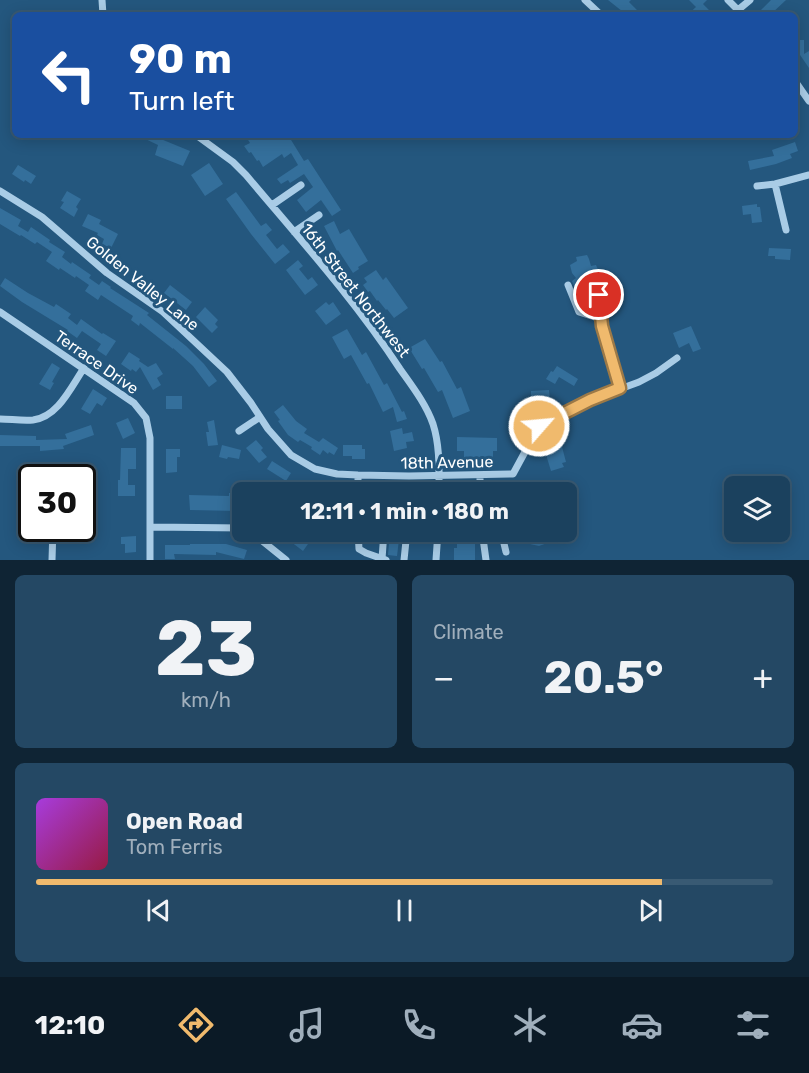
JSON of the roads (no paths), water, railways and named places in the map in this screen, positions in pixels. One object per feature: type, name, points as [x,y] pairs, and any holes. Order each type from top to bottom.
[{"type":"street","points":[[585,0],[598,12]]},
{"type":"street","points":[[728,0],[740,12],[750,0]]},
{"type":"street","points":[[798,85],[809,101]]},
{"type":"street","name":"16th Street Northwest","points":[[200,138],[233,162],[246,175],[383,342],[432,422],[440,464],[439,482]]},
{"type":"street","points":[[209,144],[213,138]]},
{"type":"street","points":[[757,186],[809,175]]},
{"type":"street","points":[[775,184],[786,230]]},
{"type":"street","points":[[272,206],[301,185]]},
{"type":"street","name":"Golden Valley Lane","points":[[0,191],[42,217],[106,273],[163,312],[227,372],[268,429],[291,455],[315,469],[338,474]]},
{"type":"street","points":[[294,232],[319,215]]},
{"type":"street","points":[[568,285],[579,312],[601,319]]},
{"type":"street","points":[[599,295],[601,319],[610,359],[623,387],[656,373],[677,358]]},
{"type":"street","name":"Terrace Drive","points":[[0,312],[134,403],[146,418],[150,438],[150,560]]},
{"type":"street","points":[[0,419],[33,420],[55,410],[84,368]]},
{"type":"street","name":"18th Avenue","points":[[338,474],[439,476],[513,474],[539,426],[590,400],[623,387]]},
{"type":"street","points":[[238,431],[260,417]]},
{"type":"street","points":[[358,475],[358,482]]},
{"type":"street","points":[[480,475],[480,482]]},
{"type":"street","points":[[151,527],[232,528]]},
{"type":"street","points":[[52,560],[53,542]]},
{"type":"street","points":[[264,542],[286,560]]},
{"type":"street","points":[[359,542],[359,549],[384,559],[384,542]]},
{"type":"street","points":[[404,560],[406,542]]},
{"type":"street","points":[[436,560],[437,542]]},
{"type":"street","points":[[484,542],[486,560]]},
{"type":"street","points":[[504,542],[506,552]]}]
